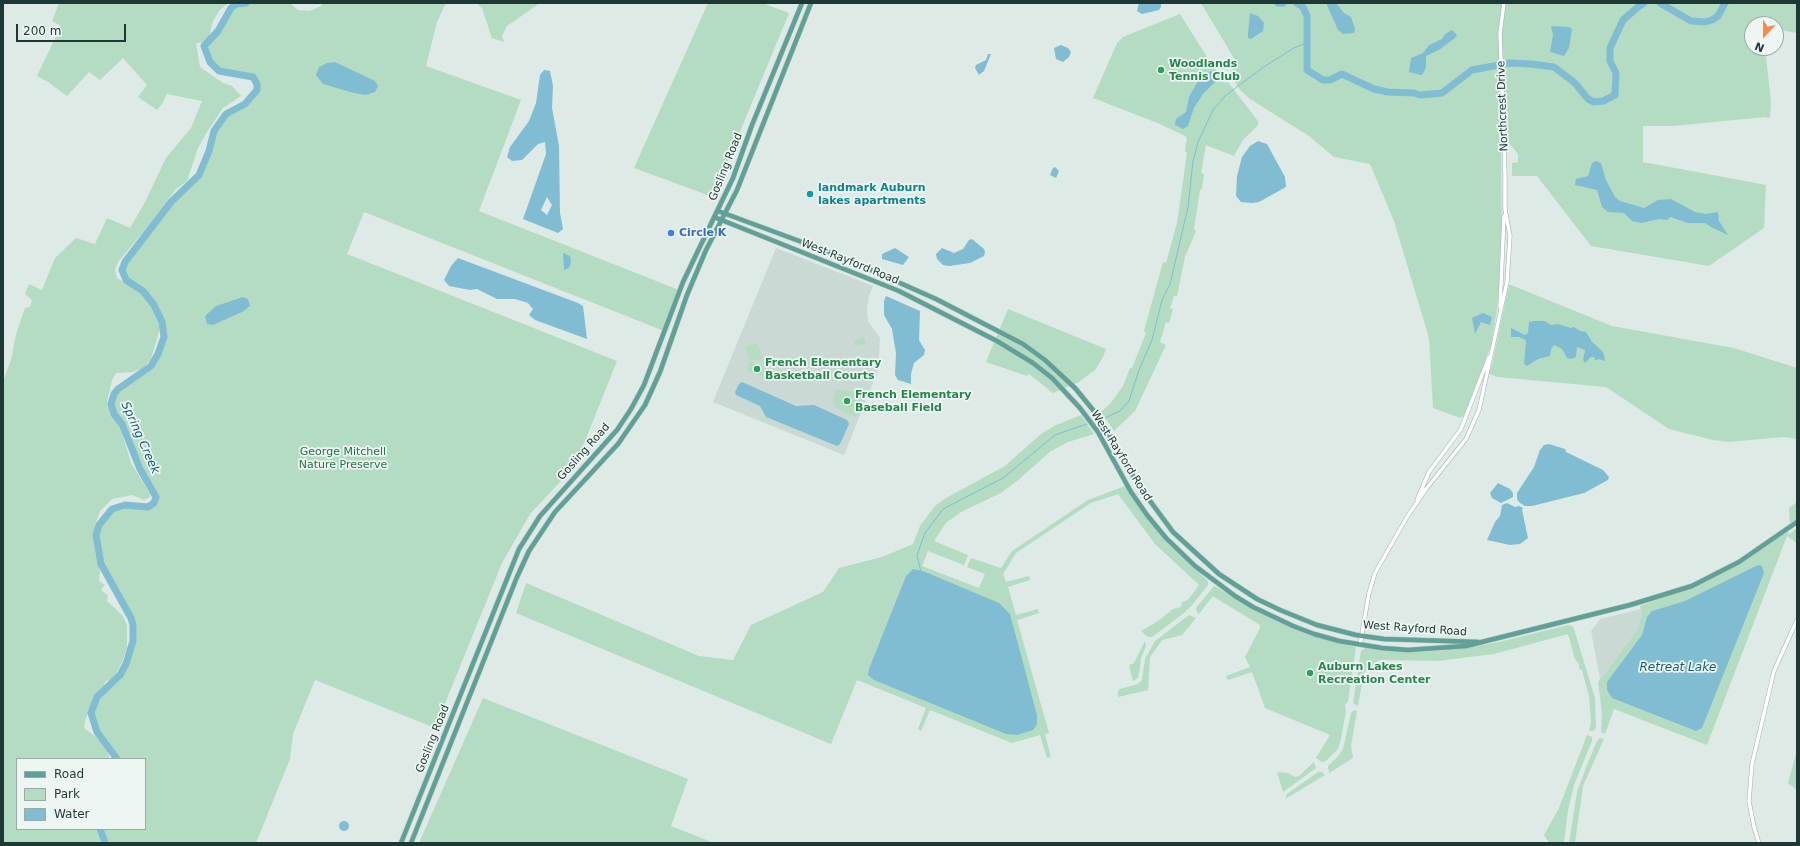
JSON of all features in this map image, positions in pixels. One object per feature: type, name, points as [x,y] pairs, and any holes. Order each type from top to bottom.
[{"type":"main road","name":"Gosling Road","points":[[400,843],[519,549],[540,516],[569,482],[610,440],[631,409],[652,367],[683,282],[733,178],[752,125],[802,3]]},
{"type":"main road","name":"Gosling Road","points":[[411,843],[524,562],[536,540],[555,512],[612,452],[640,413],[660,372],[701,262],[726,213],[811,3]]},
{"type":"main road","name":"West Rayford Road","points":[[718,211],[870,268],[981,321],[1029,348],[1045,360],[1075,388],[1101,421],[1139,486],[1173,532],[1204,561],[1240,588],[1280,610],[1317,625],[1361,636],[1403,640],[1486,642]]},
{"type":"main road","name":"West Rayford Road","points":[[714,217],[898,291],[976,330],[1033,363],[1065,391],[1091,423],[1131,492],[1147,515],[1166,538],[1195,566],[1235,596],[1276,619],[1314,634],[1360,645],[1408,650],[1466,646],[1486,642],[1630,605],[1692,586],[1739,562],[1797,522]]},
{"type":"main road","points":[[976,330],[981,321]]},
{"type":"street","name":"Northcrest Drive","points":[[1499,318],[1505,209],[1500,51],[1504,3]]},
{"type":"street","name":"Northcrest Drive","points":[[1360,645],[1369,593],[1375,573],[1414,507],[1468,436],[1480,405],[1506,289],[1510,236],[1505,209]]},
{"type":"street","name":"Northcrest Drive","points":[[1414,507],[1429,472],[1461,429],[1493,346]]},
{"type":"street","points":[[1759,843],[1749,801],[1752,764],[1774,671],[1797,620]]},
{"type":"shaded area","points":[[776,248],[873,286],[869,296],[867,309],[868,321],[880,338],[878,370],[844,455],[713,402]]},
{"type":"shaded area","points":[[1641,609],[1642,615],[1637,630],[1600,679],[1591,631],[1600,619]]},
{"type":"green space","name":"George Mitchell Nature Preserve","points":[[59,3],[228,3],[219,11],[213,21],[208,41],[218,31],[231,8],[236,4],[290,3],[298,10],[310,11],[321,6],[323,3],[446,3],[437,22],[426,66],[521,100],[479,211],[679,290],[664,331],[364,212],[347,254],[617,361],[575,466],[530,514],[502,563],[435,728],[315,680],[293,734],[290,759],[256,843],[105,843],[100,830],[146,830],[146,758],[116,758],[97,732],[91,713],[97,697],[120,675],[133,641],[131,618],[101,564],[96,535],[99,525],[112,509],[125,505],[148,507],[154,503],[156,497],[140,469],[122,424],[114,414],[111,404],[114,394],[118,389],[151,366],[158,354],[164,337],[162,323],[154,305],[143,291],[126,280],[122,270],[125,262],[171,202],[199,175],[209,151],[214,131],[226,114],[245,104],[257,90],[257,84],[253,77],[219,71],[210,62],[204,46],[208,42],[196,43],[200,67],[223,83],[232,86],[241,96],[223,108],[198,148],[187,181],[176,189],[118,262],[115,270],[117,278],[142,293],[153,306],[160,328],[151,359],[143,368],[133,372],[116,373],[112,380],[107,402],[110,412],[120,427],[131,463],[150,494],[150,497],[144,500],[132,495],[112,499],[100,511],[95,525],[95,542],[100,571],[99,581],[105,585],[101,589],[108,595],[107,601],[123,616],[127,625],[127,648],[122,662],[113,680],[106,681],[100,693],[95,695],[85,721],[84,728],[96,737],[108,751],[109,758],[16,758],[16,830],[96,830],[101,843],[3,843],[3,382],[11,360],[16,334],[25,308],[30,307],[32,300],[25,294],[29,284],[42,290],[55,258],[76,238],[95,244],[107,218],[130,228],[144,204],[166,158],[191,128],[202,101],[167,94],[157,110],[138,97],[147,85],[123,58],[100,80],[89,72],[67,96],[37,76],[61,26],[52,21]]},
{"type":"green space","points":[[476,3],[540,3],[507,26],[502,36],[504,42],[492,38],[482,8]]},
{"type":"green space","points":[[708,3],[762,3],[789,13],[713,197],[634,168]]},
{"type":"green space","points":[[1201,3],[1797,3],[1797,33],[1784,31],[1784,16],[1744,16],[1744,56],[1766,56],[1771,101],[1770,118],[1765,117],[1673,126],[1643,126],[1643,162],[1766,185],[1764,228],[1709,266],[1591,246],[1537,176],[1512,176],[1512,163],[1518,162],[1518,154],[1506,139],[1506,134],[1501,134],[1502,249],[1497,310],[1491,345],[1483,367],[1491,369],[1509,285],[1511,285],[1612,326],[1734,348],[1797,368],[1797,439],[1783,437],[1729,442],[1713,440],[1669,429],[1606,387],[1497,377],[1482,370],[1464,416],[1460,418],[1433,408],[1429,338],[1394,221],[1370,164],[1334,157],[1309,136],[1250,99],[1241,91],[1230,75],[1235,60]]},
{"type":"green space","points":[[1180,14],[1225,83],[1228,82],[1258,121],[1258,125],[1243,140],[1234,156],[1206,145],[1201,173],[1204,174],[1202,189],[1200,190],[1194,229],[1196,231],[1185,257],[1177,296],[1174,296],[1170,308],[1173,309],[1169,323],[1166,322],[1160,342],[1166,345],[1135,411],[1114,431],[1101,412],[1110,404],[1123,386],[1146,333],[1144,331],[1163,262],[1166,263],[1177,223],[1187,153],[1185,151],[1187,137],[1160,124],[1093,98],[1117,43],[1123,37]]},
{"type":"green space","points":[[1008,309],[1106,349],[1103,357],[1095,370],[1079,382],[1053,393],[1029,374],[1027,376],[986,362]]},
{"type":"green space","points":[[864,337],[866,344],[855,346],[854,341]]},
{"type":"green space","points":[[757,343],[763,359],[756,361],[749,359],[745,347]]},
{"type":"green space","name":"French Elementary Basketball Courts","points":[[750,361],[767,369],[764,377],[747,370]]},
{"type":"green space","name":"French Elementary Baseball Field","points":[[836,389],[864,394],[856,417],[838,409],[832,403]]},
{"type":"green space","points":[[1081,415],[1094,434],[1068,442],[1051,451],[1001,493],[961,512],[946,523],[934,541],[968,555],[964,565],[928,551],[922,566],[979,588],[985,574],[967,567],[971,558],[1001,568],[1012,551],[1088,500],[1125,486],[1139,507],[1165,540],[1208,581],[1208,585],[1184,613],[1152,637],[1148,637],[1141,631],[1158,621],[1173,609],[1181,607],[1182,602],[1188,600],[1199,585],[1155,544],[1118,494],[1091,503],[1016,553],[1003,574],[1006,582],[1029,576],[1030,580],[1008,587],[1016,615],[1038,609],[1039,613],[1017,620],[1049,733],[1045,734],[1051,757],[1047,758],[1040,735],[1012,743],[930,710],[921,731],[918,729],[926,708],[857,680],[831,744],[516,613],[526,583],[699,656],[733,660],[751,625],[823,592],[839,568],[882,557],[913,544],[920,526],[935,506],[946,498],[1005,466],[1041,434],[1054,426]]},
{"type":"green space","points":[[1797,502],[1797,519],[1790,524],[1789,508]]},
{"type":"green space","points":[[1797,528],[1797,543],[1787,536],[1707,745],[1614,709],[1605,734],[1601,732],[1602,713],[1598,682],[1637,630],[1642,615],[1640,606],[1707,581],[1740,563],[1789,530],[1788,535]]},
{"type":"green space","points":[[1214,586],[1276,621],[1331,641],[1356,647],[1348,702],[1345,704],[1346,711],[1341,739],[1338,749],[1326,761],[1322,762],[1316,758],[1330,735],[1265,708],[1252,672],[1228,680],[1226,676],[1250,667],[1245,657],[1260,628],[1260,625],[1214,597],[1212,597],[1199,614],[1197,613],[1196,608]]},
{"type":"green space","points":[[1189,615],[1196,618],[1182,635],[1162,640],[1150,657],[1148,690],[1118,697],[1118,691],[1120,689],[1138,684],[1142,680],[1145,659],[1155,641]]},
{"type":"green space","points":[[1568,625],[1572,626],[1574,629],[1595,698],[1596,728],[1593,731],[1589,731],[1591,722],[1589,696],[1582,670],[1579,669],[1579,664],[1575,659],[1568,634],[1494,654],[1438,661],[1379,660],[1364,672],[1358,706],[1353,703],[1361,651],[1365,648],[1419,652],[1459,649],[1499,642]]},
{"type":"green space","points":[[1145,641],[1146,646],[1141,658],[1138,678],[1133,681],[1129,665],[1134,663]]},
{"type":"green space","points":[[483,698],[688,779],[671,826],[714,843],[419,843]]},
{"type":"green space","points":[[1354,710],[1357,711],[1351,746],[1353,758],[1329,773],[1328,766],[1343,749],[1351,713]]},
{"type":"green space","points":[[1587,735],[1592,737],[1592,741],[1574,785],[1568,810],[1564,843],[1549,843],[1544,835],[1559,808]]},
{"type":"green space","points":[[1600,738],[1604,739],[1583,786],[1575,843],[1569,843],[1577,792],[1597,741]]},
{"type":"green space","points":[[1797,750],[1797,790],[1788,783]]},
{"type":"green space","points":[[1314,762],[1316,768],[1283,792],[1277,772],[1288,773],[1295,777],[1299,776]]},
{"type":"green space","points":[[1318,772],[1322,772],[1325,775],[1285,799],[1287,794]]},
{"type":"water","points":[[1139,3],[1161,3],[1161,7],[1159,10],[1142,14],[1137,11]]},
{"type":"water","points":[[1326,3],[1336,3],[1344,13],[1351,17],[1355,29],[1354,33],[1343,34],[1338,30]]},
{"type":"water","points":[[1250,13],[1258,16],[1264,23],[1263,31],[1251,39],[1248,38]]},
{"type":"water","points":[[1551,26],[1569,27],[1572,29],[1569,48],[1564,56],[1550,52],[1553,35]]},
{"type":"water","points":[[1452,30],[1457,35],[1455,38],[1439,50],[1426,56],[1426,67],[1423,74],[1421,75],[1409,72],[1411,58],[1423,53],[1429,45],[1442,39],[1445,34]]},
{"type":"water","points":[[1061,45],[1068,48],[1071,52],[1069,57],[1063,62],[1056,59],[1054,48]]},
{"type":"water","points":[[988,54],[991,54],[984,71],[979,75],[975,68],[976,65],[986,60]]},
{"type":"water","points":[[335,62],[375,81],[378,86],[375,92],[366,95],[323,84],[316,75],[319,67],[327,63]]},
{"type":"water","points":[[544,70],[550,71],[553,86],[552,108],[559,146],[560,213],[563,229],[558,233],[523,219],[546,154],[545,142],[538,144],[522,160],[512,161],[507,157],[510,147],[529,121],[536,103],[540,75]],"holes":[[[547,197],[552,205],[547,215],[541,210]]]},
{"type":"water","points":[[1211,71],[1218,79],[1203,94],[1194,108],[1188,126],[1183,129],[1175,125],[1176,119],[1186,112],[1189,97],[1199,79]]},
{"type":"water","points":[[1258,141],[1267,144],[1285,177],[1286,187],[1259,202],[1241,202],[1236,196],[1237,176],[1242,157],[1250,146]]},
{"type":"water","points":[[1596,161],[1601,163],[1606,180],[1615,197],[1620,201],[1644,208],[1658,200],[1671,199],[1695,212],[1706,214],[1718,212],[1719,221],[1728,235],[1705,223],[1687,223],[1671,217],[1667,220],[1659,219],[1641,223],[1632,221],[1624,213],[1608,212],[1602,207],[1597,190],[1575,185],[1576,179],[1588,176],[1592,163]]},
{"type":"water","points":[[1055,167],[1059,171],[1056,178],[1050,175]]},
{"type":"water","points":[[972,239],[984,249],[984,256],[970,263],[949,266],[943,265],[937,259],[936,254],[942,248],[954,253],[963,249],[969,240]]},
{"type":"water","points":[[895,248],[909,257],[903,265],[882,259],[882,254]]},
{"type":"water","points":[[563,253],[570,256],[571,262],[569,268],[564,270]]},
{"type":"water","points":[[458,258],[583,306],[587,339],[535,320],[529,315],[533,309],[528,303],[515,299],[497,299],[477,289],[470,290],[449,286],[444,280],[451,266]]},
{"type":"water","points":[[886,296],[920,311],[919,340],[925,350],[924,355],[914,363],[911,374],[911,384],[898,380],[895,375],[896,353],[892,329],[884,315],[884,301]]},
{"type":"water","points":[[243,297],[248,299],[250,306],[242,312],[213,325],[207,324],[205,316],[216,306]]},
{"type":"water","points":[[1483,313],[1492,317],[1490,325],[1481,322],[1475,334],[1472,318]]},
{"type":"water","points":[[1545,321],[1551,325],[1558,324],[1571,328],[1574,327],[1580,331],[1586,332],[1592,342],[1603,352],[1605,359],[1604,361],[1599,359],[1595,360],[1594,357],[1591,357],[1585,363],[1583,360],[1585,350],[1577,347],[1576,357],[1571,359],[1567,358],[1562,349],[1554,345],[1551,349],[1550,356],[1538,359],[1527,366],[1524,364],[1526,340],[1519,337],[1511,337],[1511,328],[1525,335],[1528,333],[1529,322]]},
{"type":"water","points":[[742,382],[796,406],[814,405],[847,420],[849,424],[840,444],[837,446],[766,417],[760,406],[736,395],[735,392],[739,384]]},
{"type":"water","points":[[1549,444],[1565,449],[1566,452],[1603,470],[1609,477],[1608,480],[1584,493],[1532,506],[1525,506],[1520,503],[1517,499],[1517,493],[1534,467],[1540,450],[1544,445]]},
{"type":"water","points":[[1498,483],[1510,489],[1513,493],[1513,497],[1501,503],[1492,498],[1490,493]]},
{"type":"water","points":[[1507,503],[1515,507],[1519,506],[1523,508],[1522,510],[1528,538],[1520,544],[1510,545],[1487,540],[1495,522],[1500,516],[1502,505]]},
{"type":"water","name":"Retreat Lake","points":[[1758,565],[1762,566],[1764,573],[1702,728],[1696,731],[1612,698],[1607,690],[1607,682],[1642,635],[1647,617],[1652,611],[1685,601]]},
{"type":"water","points":[[913,569],[923,571],[999,603],[1010,614],[1037,715],[1037,724],[1033,730],[1017,735],[1006,734],[874,680],[868,675],[869,669],[906,576]]},
{"type":"water","points":[[344,821],[349,826],[344,831],[339,826]]},
{"type":"waterway","name":"Spring Creek","points":[[116,758],[97,732],[91,713],[97,697],[120,675],[126,664],[133,641],[133,625],[131,618],[101,564],[96,535],[99,525],[112,509],[125,505],[148,507],[154,503],[156,497],[140,469],[122,424],[114,414],[111,404],[114,394],[118,389],[151,366],[158,354],[164,337],[162,322],[154,305],[143,291],[126,280],[122,270],[125,262],[171,202],[199,175],[209,151],[214,131],[226,114],[245,104],[257,90],[257,84],[253,77],[219,71],[210,62],[204,46],[218,31],[231,8],[236,4],[246,3]]},
{"type":"waterway","points":[[1278,3],[1283,3]]},
{"type":"waterway","points":[[1297,3],[1303,7],[1307,16],[1307,70],[1323,80],[1330,80],[1342,74],[1374,89],[1388,92],[1414,93],[1420,95],[1442,93],[1472,70],[1510,63],[1531,64],[1554,67],[1575,83],[1588,99],[1594,102],[1603,101],[1615,95],[1616,73],[1610,61],[1610,48],[1623,20],[1644,3]]},
{"type":"waterway","points":[[1660,3],[1691,21],[1705,22],[1718,16],[1725,3]]},
{"type":"waterway","points":[[1105,418],[1120,411],[1129,401],[1139,370],[1152,340],[1162,300],[1170,284],[1188,207],[1193,161],[1198,142],[1213,110],[1225,96],[1262,68],[1294,48],[1306,43]]},
{"type":"waterway","points":[[921,572],[917,555],[925,533],[943,509],[1003,478],[1055,435],[1087,424]]},
{"type":"waterway","name":"Spring Creek","points":[[100,830],[105,843]]},
{"type":"place","name":"Woodlands Tennis Club","points":[[1161,70]]},
{"type":"place","name":"landmark Auburn lakes apartments","points":[[810,194]]},
{"type":"place","name":"Circle K","points":[[671,233]]},
{"type":"place","name":"French Elementary Basketball Courts","points":[[757,369]]},
{"type":"place","name":"French Elementary Baseball Field","points":[[847,401]]},
{"type":"place","name":"Auburn Lakes Recreation Center","points":[[1310,673]]}]
